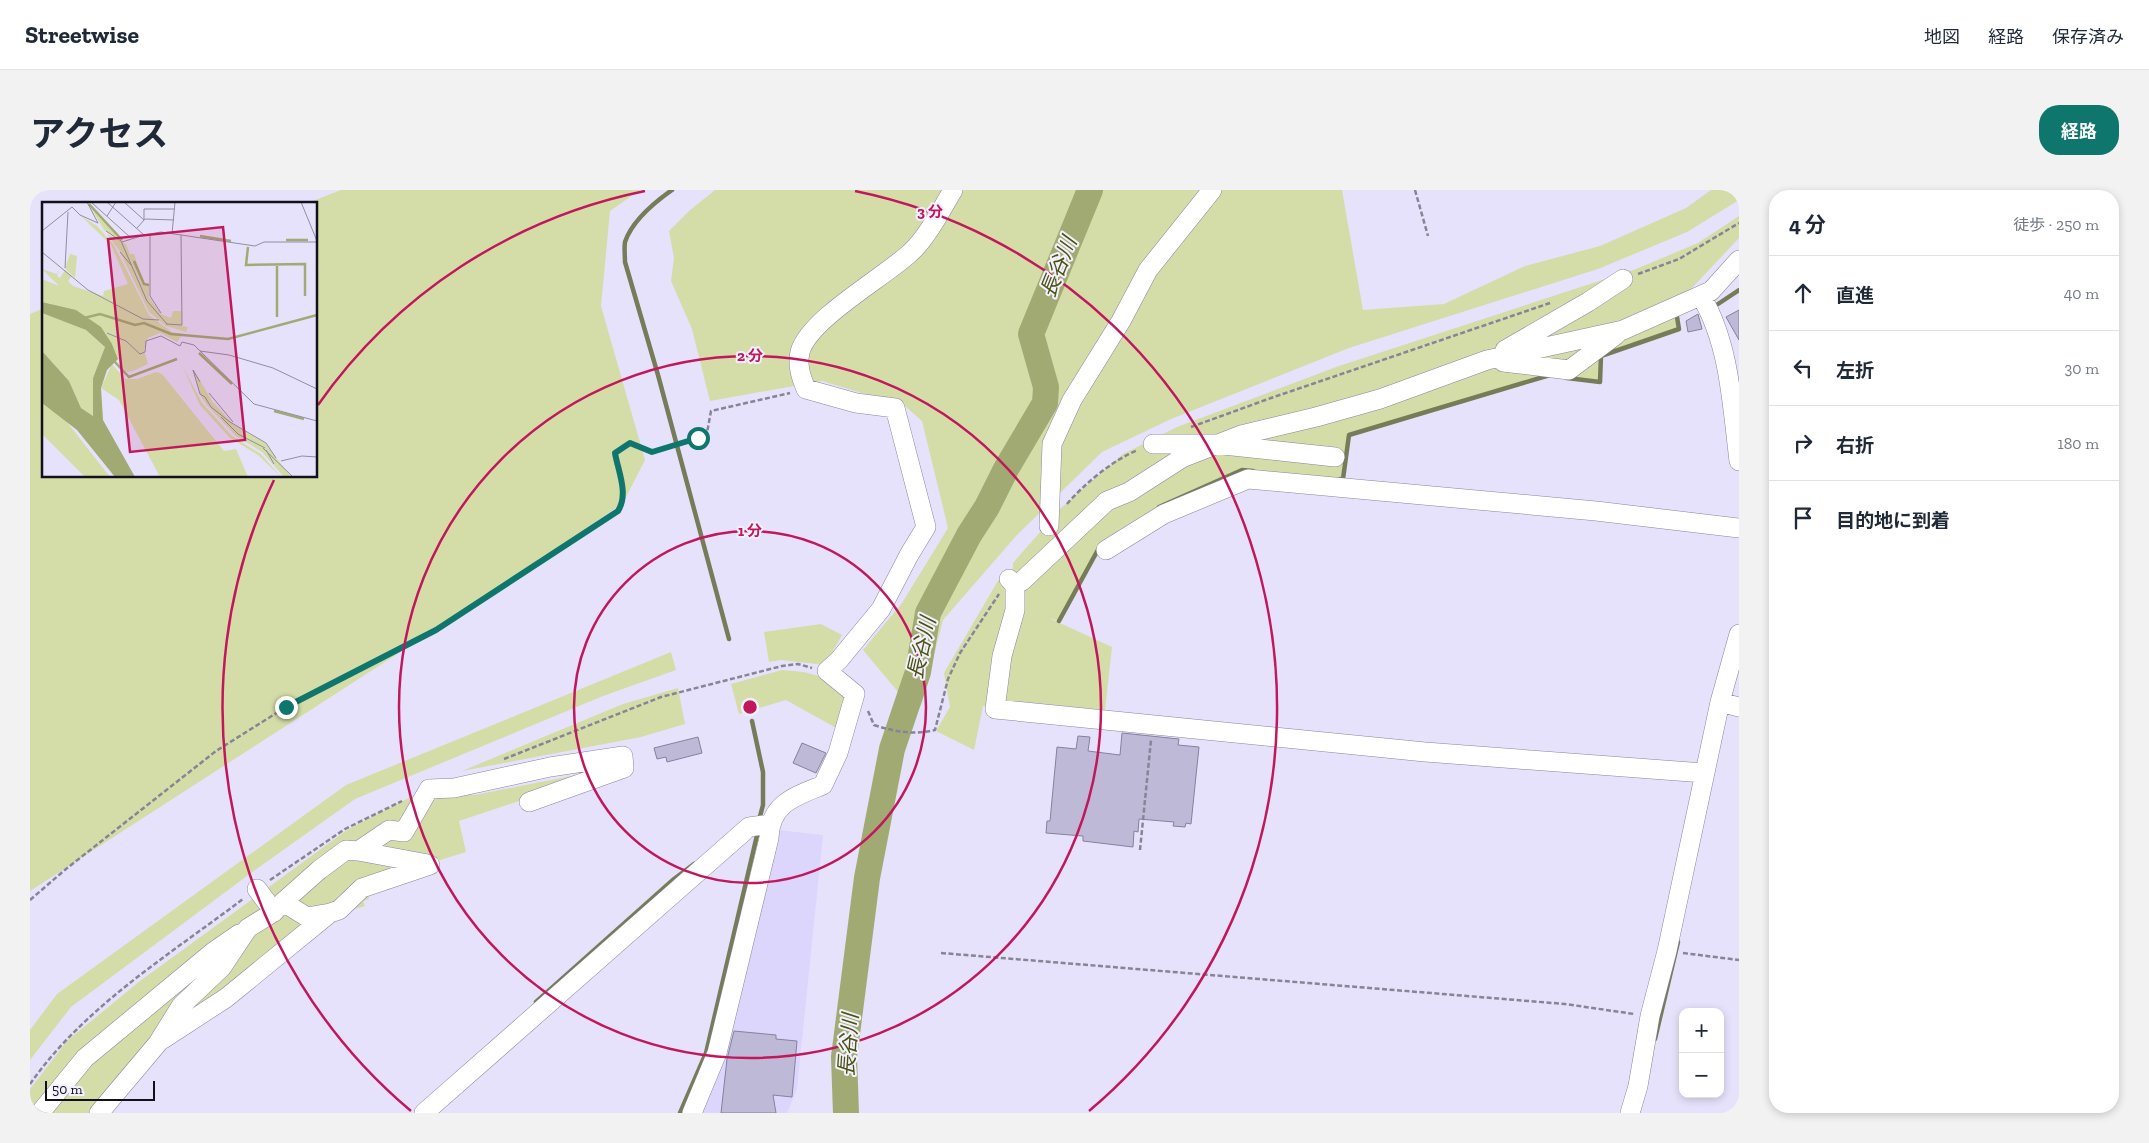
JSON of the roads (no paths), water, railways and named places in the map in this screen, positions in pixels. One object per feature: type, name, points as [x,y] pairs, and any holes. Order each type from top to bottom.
[{"type":"street","points":[[692,1113],[717,1053],[769,838],[770,824],[787,800],[823,785],[838,753],[855,694],[827,671],[839,660],[882,609],[909,555],[926,527],[895,408],[856,403],[806,389],[799,370],[800,352],[808,335],[840,305],[880,278],[912,252],[936,219],[953,190]]},
{"type":"street","points":[[1049,526],[1052,444],[1072,400],[1121,321],[1148,270],[1212,190]]},
{"type":"street","points":[[1704,773],[1425,752],[994,710],[1002,656],[1015,610],[1012,582],[1022,581],[1108,501],[1129,492],[1182,458],[1241,435],[1380,399],[1487,360],[1623,330],[1711,291],[1739,260]]},
{"type":"street","points":[[1487,360],[1624,279]]},
{"type":"street","points":[[1701,296],[1710,310],[1734,372],[1739,461]]},
{"type":"street","points":[[1487,360],[1569,370],[1623,330]]},
{"type":"street","points":[[1153,444],[1214,444],[1335,457]]},
{"type":"street","points":[[1106,550],[1164,514],[1248,480],[1596,511],[1739,528]]},
{"type":"street","points":[[1630,1113],[1638,1086],[1650,1016],[1667,951],[1720,702],[1736,653],[1739,634]]},
{"type":"street","points":[[1720,702],[1739,707]]},
{"type":"street","points":[[358,851],[389,830],[404,832],[429,789],[454,788],[550,768],[623,756],[624,768],[529,802]]},
{"type":"street","points":[[424,1113],[749,827],[770,824]]},
{"type":"street","points":[[40,1113],[85,1058],[213,952],[278,907],[346,850],[430,865],[362,888],[339,910],[330,913],[307,916],[278,907],[257,889]]},
{"type":"street","points":[[158,1042],[226,998],[330,913]]},
{"type":"street","points":[[99,1113],[158,1042],[181,1006],[222,967],[248,928]]},
{"type":"waterway","points":[[672,190],[638,219],[628,234],[625,242],[625,262],[658,375],[729,639]]},
{"type":"waterway","name":"長谷川","points":[[846,1113],[844,1057],[867,878],[892,749],[918,672],[928,613],[969,535],[987,507],[1006,469],[1045,403],[1046,387],[1031,334],[1090,190]]},
{"type":"waterway","points":[[1718,304],[1739,290]]},
{"type":"waterway","points":[[1567,378],[1600,382],[1601,356],[1679,329],[1676,311]]},
{"type":"waterway","points":[[1340,479],[1343,479],[1349,435],[1550,375]]},
{"type":"waterway","points":[[1159,507],[1242,470],[1253,471]]},
{"type":"waterway","points":[[1059,621],[1100,546]]},
{"type":"waterway","points":[[752,721],[763,772],[763,805],[759,820]]},
{"type":"waterway","points":[[680,1113],[706,1053],[758,831]]},
{"type":"waterway","points":[[536,1002],[674,879],[694,864]]},
{"type":"waterway","points":[[1655,1039],[1678,942]]}]
